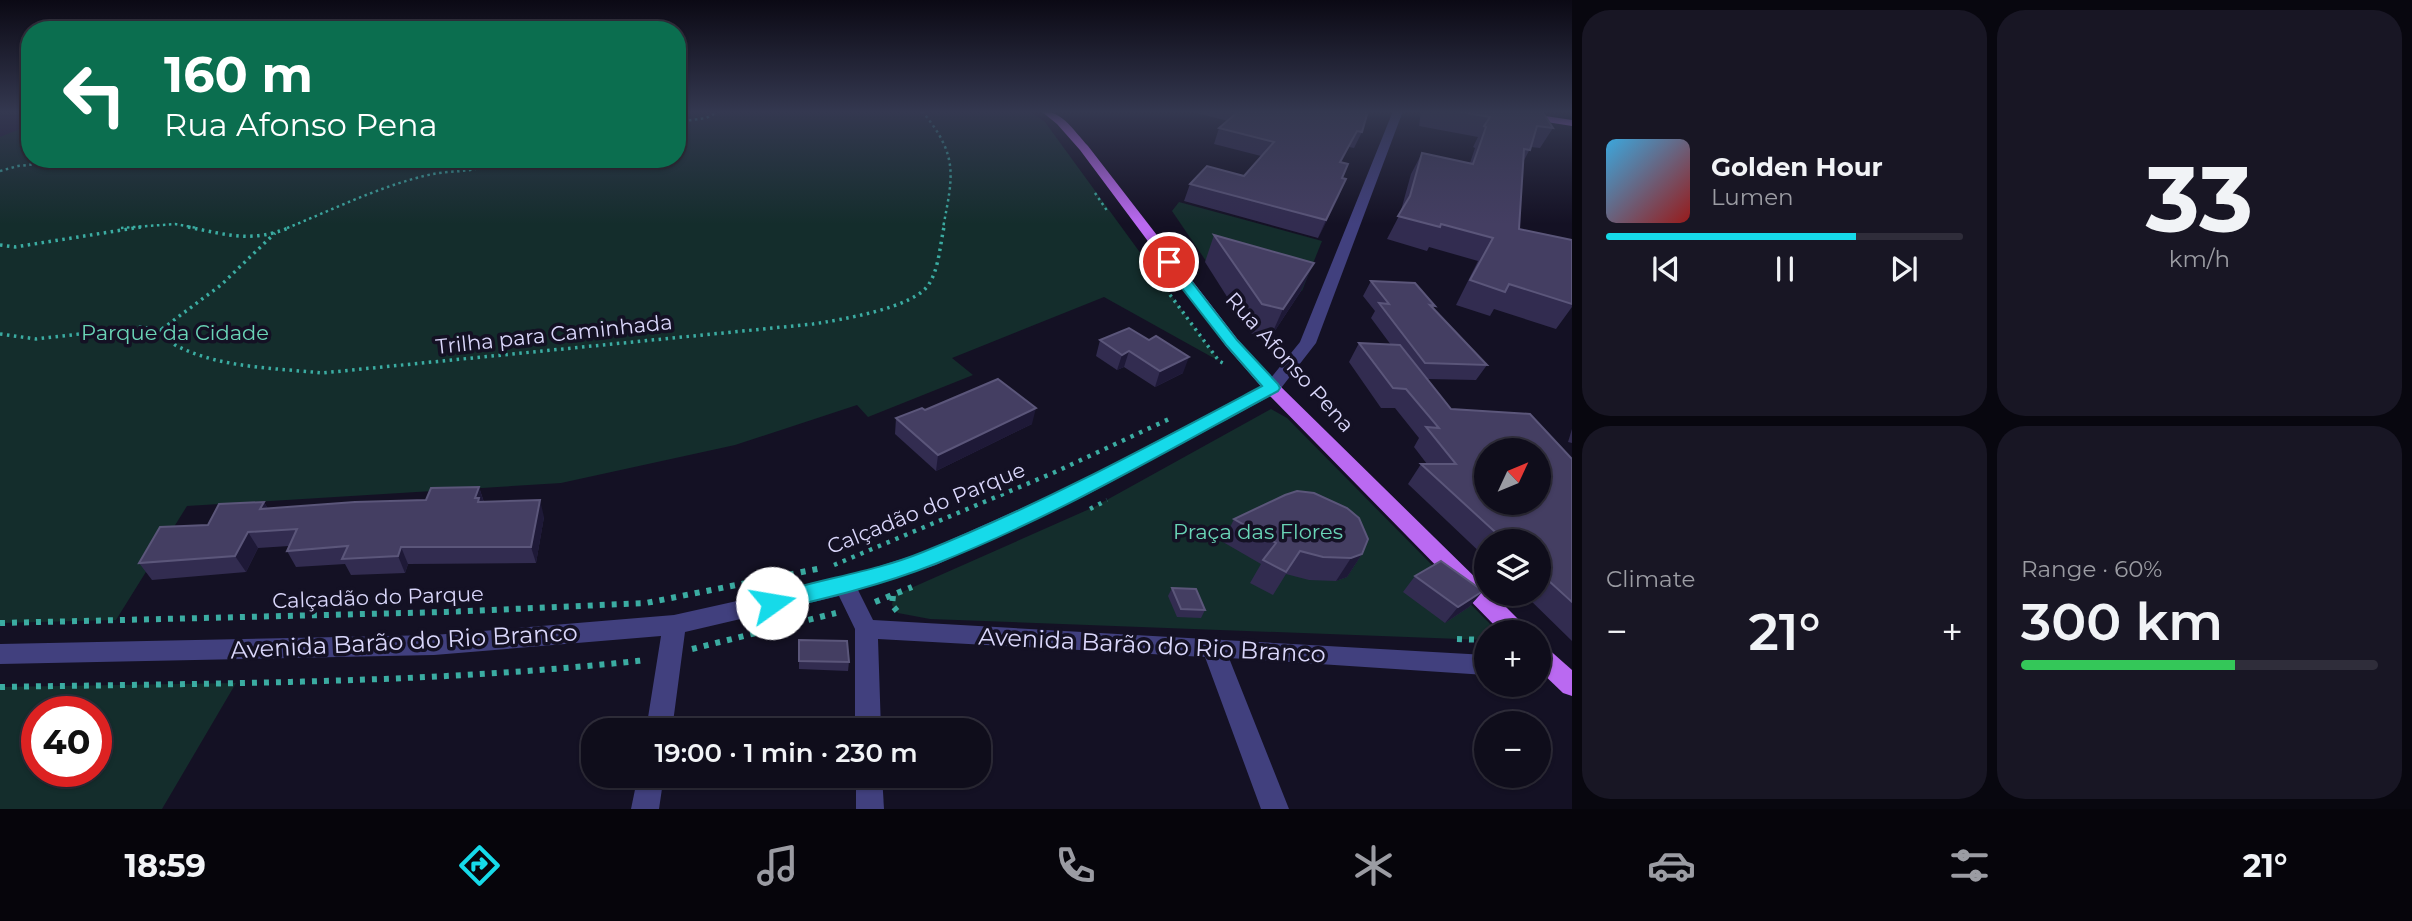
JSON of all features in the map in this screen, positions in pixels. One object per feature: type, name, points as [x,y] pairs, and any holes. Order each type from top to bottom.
[{"type":"main road","name":"Rua Afonso Pena","points":[[1085,149],[1223,332],[1272,388],[1504,620]]},
{"type":"street","name":"Avenida Barão do Rio Branco","points":[[0,654],[433,645],[674,625],[845,586],[928,559],[1076,492],[1272,388],[1308,343],[1383,149]]},
{"type":"street","points":[[845,586],[866,629],[868,718]]},
{"type":"street","points":[[661,718],[674,625]]},
{"type":"street","name":"Avenida Barão do Rio Branco","points":[[866,629],[1474,664]]},
{"type":"street","points":[[1213,647],[1275,809]]},
{"type":"street","points":[[645,809],[649,788]]},
{"type":"street","points":[[869,788],[870,809]]},
{"type":"path","name":"Trilha para Caminhada","points":[[162,330],[174,345],[204,356],[244,365],[323,373],[813,324],[867,315],[900,303],[928,287],[936,267],[953,176],[945,149]]},
{"type":"path","points":[[0,171],[21,168]]},
{"type":"path","points":[[0,245],[15,247],[124,229],[174,224],[243,238],[276,233],[378,190],[426,175],[485,168]]},
{"type":"path","points":[[1092,189],[1114,218]]},
{"type":"path","points":[[0,334],[36,340],[141,327],[162,330],[221,285],[276,233]]},
{"type":"path","points":[[1143,258],[1219,361],[1228,366]]},
{"type":"path","name":"Calçadão do Parque","points":[[0,623],[446,612],[646,603],[835,565],[1053,473],[1178,415]]},
{"type":"path","points":[[1082,512],[1118,494]]},
{"type":"path","points":[[892,596],[913,586]]},
{"type":"green space","name":"Parque da Cidade","points":[[0,149],[21,149],[21,168],[686,168],[686,149],[1064,149],[1219,361],[1104,297],[952,358],[973,375],[868,417],[857,405],[735,445],[561,483],[187,506],[116,620],[0,623]]},
{"type":"green space","points":[[1179,202],[1322,241],[1302,291],[1208,264],[1172,211]]},
{"type":"green space","name":"Praça das Flores","points":[[1271,409],[1287,418],[1486,620],[1474,620],[1474,640],[930,619],[898,613],[892,605],[893,596],[1094,507]]},
{"type":"green space","points":[[236,683],[162,809],[0,809],[0,687]]},
{"type":"building","points":[[1268,149],[1347,149],[1340,162],[1348,164],[1342,178],[1346,179],[1326,220],[1190,184],[1207,166],[1244,176]]},
{"type":"building","points":[[1478,149],[1530,149],[1524,149],[1519,229],[1572,240],[1572,304],[1509,284],[1505,292],[1470,280],[1493,238],[1398,216],[1410,196],[1422,153],[1473,164]]},
{"type":"building","points":[[1214,235],[1314,263],[1283,309],[1262,304]]},
{"type":"building","points":[[1371,281],[1415,283],[1435,306],[1430,305],[1487,365],[1425,363],[1379,303],[1389,304]]},
{"type":"building","points":[[1129,328],[1149,340],[1156,336],[1189,357],[1160,371],[1129,351],[1122,355],[1100,340]]},
{"type":"building","points":[[1359,343],[1400,345],[1451,409],[1530,414],[1572,459],[1572,602],[1551,583],[1551,529],[1492,529],[1477,515],[1551,515],[1551,438],[1474,438],[1474,513],[1421,464],[1456,464],[1426,427],[1439,428],[1406,389],[1393,388]]},
{"type":"building","points":[[998,379],[1036,408],[938,455],[896,418],[922,408],[925,410]]},
{"type":"building","points":[[479,487],[475,498],[479,498],[478,502],[540,500],[531,547],[401,547],[398,556],[342,559],[348,546],[287,551],[297,529],[248,532],[235,556],[139,563],[160,527],[208,525],[219,504],[264,502],[260,509],[426,500],[431,488]]},
{"type":"building","points":[[1297,491],[1314,493],[1347,508],[1359,518],[1368,539],[1362,554],[1351,558],[1323,557],[1300,551],[1286,572],[1263,560],[1276,543],[1234,519]]},
{"type":"building","points":[[1441,561],[1474,585],[1474,597],[1458,607],[1415,576]]},
{"type":"building","points":[[1172,588],[1196,589],[1205,610],[1181,609]]},
{"type":"building","points":[[799,640],[847,641],[849,662],[799,661]]},
{"type":"route","points":[[772,603],[845,586],[928,559],[1076,492],[1272,388],[1232,343],[1169,262]]}]
